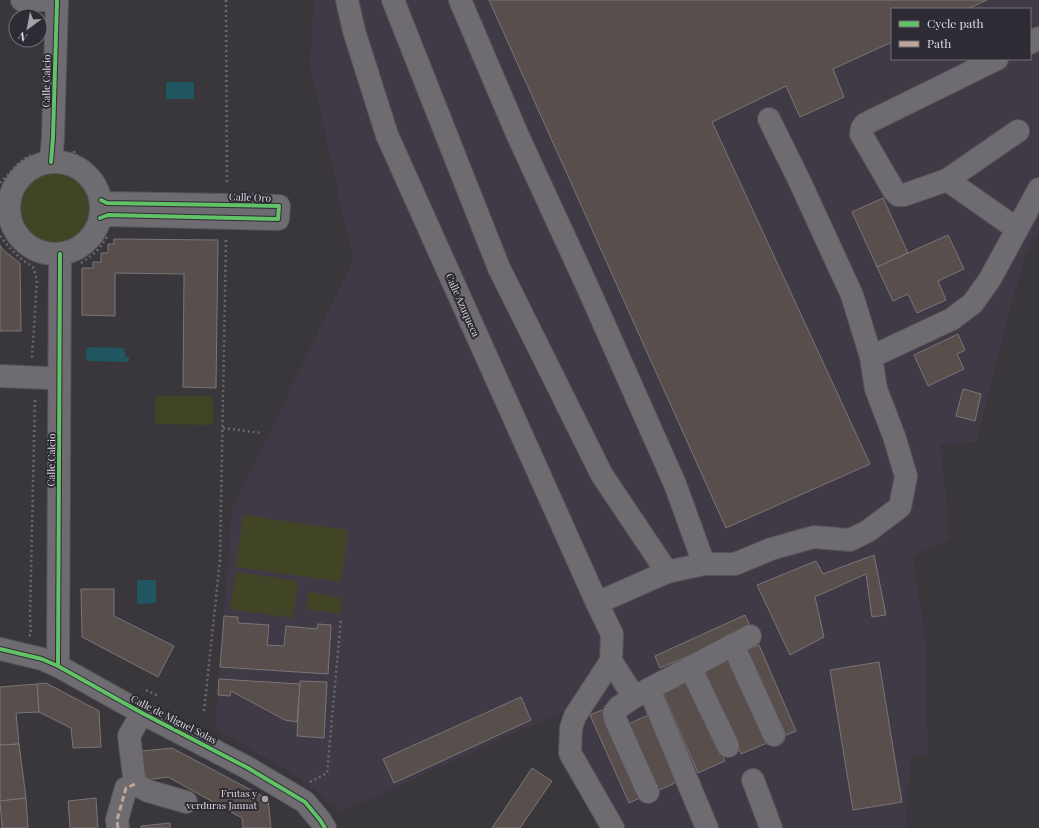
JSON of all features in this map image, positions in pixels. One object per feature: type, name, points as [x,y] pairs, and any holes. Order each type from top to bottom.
[{"type":"street","points":[[22,0],[57,0]]},
{"type":"street","name":"Calle Calcio","points":[[43,157],[53,137],[57,0]]},
{"type":"street","name":"Calle Azuqueca","points":[[347,0],[354,32],[386,135],[597,604],[612,634],[611,661]]},
{"type":"street","points":[[393,0],[500,268],[602,476],[667,572]]},
{"type":"street","points":[[460,0],[518,136],[588,288],[675,484],[704,564]]},
{"type":"street","points":[[995,60],[865,124],[862,128],[861,134],[894,191],[898,195],[904,195],[947,180],[1018,131]]},
{"type":"street","points":[[597,604],[667,572],[704,564],[735,564],[771,549],[814,536],[850,540],[868,531],[900,507],[906,476],[894,436],[876,389],[871,357],[852,295],[769,119]]},
{"type":"street","points":[[43,157],[77,168],[88,176],[96,187],[104,209],[95,232],[86,242],[74,250],[53,253],[32,248],[21,239],[5,209],[14,188],[23,175],[36,166],[43,157]]},
{"type":"street","points":[[947,180],[1017,229]]},
{"type":"street","points":[[871,357],[952,319],[973,303],[990,278],[1039,189]]},
{"type":"street","name":"Calle Oro","points":[[107,203],[279,206],[278,219],[108,215],[104,209],[107,203]]},
{"type":"street","name":"Calle Calcio","points":[[50,662],[45,618],[41,386],[49,282],[53,253]]},
{"type":"street","name":"Calle Calcio","points":[[50,662],[57,619],[60,380],[53,253]]},
{"type":"street","points":[[0,376],[41,386]]},
{"type":"street","points":[[648,792],[616,721],[614,713],[619,707],[642,693],[742,640],[774,735]]},
{"type":"street","name":"Calle de Miguel Solas","points":[[0,649],[50,662],[142,713],[248,768],[305,802],[320,820],[324,828]]},
{"type":"street","points":[[613,828],[570,753],[570,728],[575,716],[611,661],[642,693],[707,828]]},
{"type":"street","points":[[690,667],[728,746]]},
{"type":"street","points":[[135,784],[129,736],[142,713]]},
{"type":"street","points":[[753,780],[771,828]]},
{"type":"street","points":[[135,784],[148,791],[186,802]]},
{"type":"street","points":[[118,828],[117,820],[126,788],[135,784]]},
{"type":"path","points":[[226,0],[227,192]]},
{"type":"path","points":[[74,146],[74,154],[99,174],[104,209],[102,244],[92,256],[80,263]]},
{"type":"path","points":[[0,183],[19,163],[43,157]]},
{"type":"path","points":[[0,236],[20,258],[33,267],[37,280],[32,358],[29,362]]},
{"type":"path","points":[[204,711],[220,560],[226,237]]},
{"type":"path","points":[[25,639],[31,634],[30,610],[41,386]]},
{"type":"path","points":[[223,428],[261,433]]},
{"type":"path","points":[[308,784],[327,773],[341,618]]},
{"type":"path","points":[[145,689],[158,696]]},
{"type":"shaded area","points":[[314,0],[1039,0],[1039,233],[1024,258],[976,442],[940,445],[949,517],[947,530],[951,539],[913,555],[925,639],[928,754],[911,757],[906,828],[621,828],[582,762],[579,735],[584,718],[561,712],[338,813],[335,804],[329,804],[322,795],[286,769],[215,729],[232,509],[353,261],[310,64]]},
{"type":"green space","points":[[56,172],[77,178],[87,188],[93,209],[87,230],[77,240],[56,246],[35,240],[25,230],[19,209],[25,188],[35,178]]},
{"type":"green space","points":[[155,396],[213,396],[213,425],[155,424]]},
{"type":"green space","points":[[243,515],[348,530],[341,582],[236,567]]},
{"type":"green space","points":[[236,572],[298,581],[293,618],[230,609]]},
{"type":"green space","points":[[309,592],[342,598],[340,614],[306,609]]},
{"type":"water","points":[[166,82],[194,82],[194,99],[166,99]]},
{"type":"water","points":[[89,347],[123,348],[125,350],[125,357],[129,357],[129,362],[89,361],[86,359],[86,350]]},
{"type":"water","points":[[137,580],[156,580],[156,603],[137,604]]},
{"type":"building","points":[[489,0],[987,0],[969,8],[891,8],[891,42],[833,69],[844,97],[800,117],[786,86],[712,122],[870,464],[726,528]]},
{"type":"building","points":[[883,198],[908,253],[877,267],[852,212]]},
{"type":"building","points":[[948,235],[964,269],[938,281],[946,300],[917,313],[908,294],[893,301],[877,267]]},
{"type":"building","points":[[114,239],[218,240],[216,388],[183,387],[184,274],[115,273],[115,316],[82,315],[82,268],[93,268],[93,262],[101,262],[101,253],[108,253],[108,244],[114,244]]},
{"type":"building","points":[[0,245],[3,250],[20,263],[21,331],[0,331]]},
{"type":"building","points":[[958,334],[965,350],[957,354],[964,369],[928,386],[914,355]]},
{"type":"building","points":[[963,389],[981,394],[975,421],[956,416]]},
{"type":"building","points":[[874,555],[886,615],[872,617],[866,574],[815,597],[824,637],[790,655],[757,585],[816,561],[823,574]]},
{"type":"building","points":[[81,589],[114,589],[114,616],[174,646],[158,677],[82,637]]},
{"type":"building","points":[[745,615],[751,628],[660,668],[655,656]]},
{"type":"building","points":[[224,616],[238,617],[238,623],[269,625],[267,645],[284,646],[286,626],[317,629],[318,624],[331,625],[328,674],[220,667]]},
{"type":"building","points":[[759,645],[796,731],[784,736],[746,650]]},
{"type":"building","points":[[729,657],[767,743],[741,754],[704,669]]},
{"type":"building","points":[[879,662],[902,802],[853,810],[830,670]]},
{"type":"building","points":[[688,676],[725,761],[698,773],[661,688]]},
{"type":"building","points":[[219,679],[300,684],[297,722],[285,720],[231,691],[230,696],[218,695]]},
{"type":"building","points":[[300,681],[327,682],[324,738],[297,736]]},
{"type":"building","points":[[46,683],[99,711],[101,747],[73,748],[71,728],[39,712],[37,684]]},
{"type":"building","points":[[37,684],[39,712],[16,713],[19,744],[0,745],[0,687]]},
{"type":"building","points":[[521,697],[531,720],[394,783],[383,759]]},
{"type":"building","points":[[602,710],[640,798],[629,803],[590,715]]},
{"type":"building","points":[[653,713],[682,780],[657,791],[628,724]]},
{"type":"building","points":[[19,744],[26,798],[0,801],[0,745]]},
{"type":"building","points":[[172,748],[268,799],[271,828],[243,828],[242,818],[168,777],[146,780],[142,751]]},
{"type":"building","points":[[532,768],[552,781],[520,828],[492,828]]},
{"type":"building","points":[[26,798],[28,828],[2,828],[0,801]]},
{"type":"building","points":[[96,798],[98,828],[70,828],[68,801]]},
{"type":"building","points":[[170,823],[170,828],[141,828],[141,826]]},
{"type":"marked path","points":[[118,828],[117,820],[126,788],[135,784]]},
{"type":"cycle path","points":[[51,162],[57,0]]},
{"type":"cycle path","points":[[100,218],[108,215],[278,219],[279,206],[107,203],[101,200]]},
{"type":"cycle path","points":[[58,666],[60,254]]},
{"type":"cycle path","points":[[0,649],[42,659],[58,666],[142,713],[248,768],[305,802],[325,828]]},
{"type":"place","name":"Frutas y verduras Jannat","points":[[265,799]]}]
